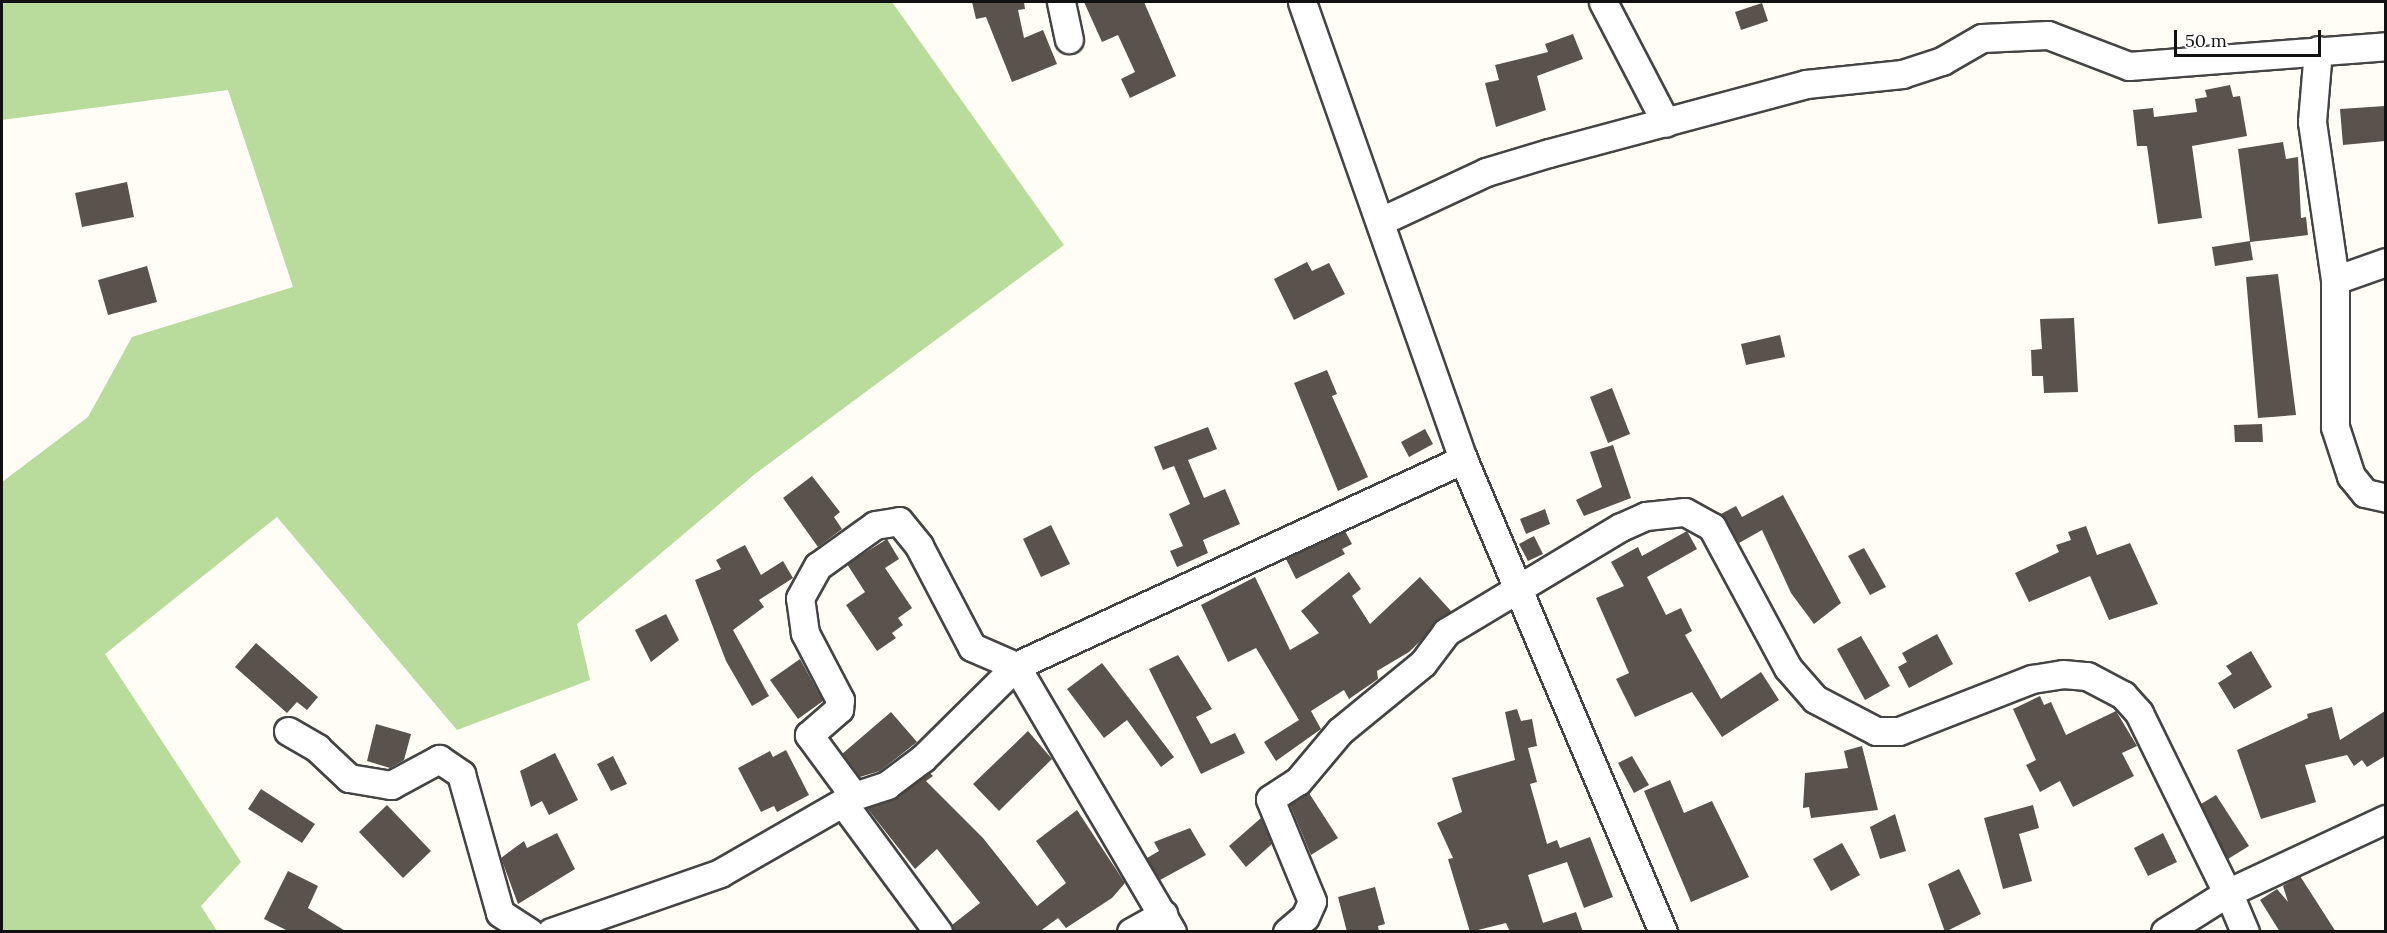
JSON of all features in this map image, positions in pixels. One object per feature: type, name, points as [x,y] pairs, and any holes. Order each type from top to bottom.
[{"type":"street","points":[[1062,2],[1069,39]]},
{"type":"street","points":[[1302,2],[1463,459],[1663,932]]},
{"type":"street","points":[[1603,2],[1666,123]]},
{"type":"street","points":[[1381,221],[1486,172],[1806,84],[1902,74],[1942,61],[1982,38],[2048,35],[2129,66],[2385,46]]},
{"type":"street","points":[[2318,50],[2312,122],[2335,280],[2335,427],[2351,476],[2365,493],[2385,498]]},
{"type":"street","points":[[2335,280],[2385,262]]},
{"type":"street","points":[[551,932],[720,873],[848,800],[887,784],[923,758],[1016,666],[1463,459]]},
{"type":"street","points":[[1287,932],[1305,916],[1312,901],[1270,799],[1298,781],[1340,731],[1423,663],[1446,632],[1517,584],[1646,516],[1685,512],[1712,526],[1788,668],[1815,699],[1876,731],[1924,723],[2032,679],[2063,674],[2106,684],[2139,713],[2246,932]]},
{"type":"street","points":[[938,932],[848,800],[810,735],[839,709],[840,700],[805,633],[800,598],[818,566],[874,525],[899,521],[919,546],[972,647],[1016,666],[1168,923],[1131,932]]},
{"type":"street","points":[[288,731],[317,748],[349,778],[391,785],[439,759],[461,774],[500,913],[529,932]]},
{"type":"street","points":[[2166,932],[2228,893],[2385,819]]},
{"type":"green space","points":[[2,2],[892,2],[1064,245],[755,474],[577,624],[590,680],[457,730],[277,517],[105,654],[241,862],[201,906],[217,931],[2,931],[2,482],[88,417],[132,337],[293,287],[228,90],[2,120]]},
{"type":"building","points":[[972,2],[1024,2],[1025,9],[1018,10],[1024,38],[1043,30],[1057,64],[1012,82],[986,17],[976,19]]},
{"type":"building","points":[[1084,2],[1144,2],[1176,76],[1130,98],[1121,79],[1135,72],[1118,35],[1102,42]]},
{"type":"building","points":[[1762,3],[1768,21],[1741,30],[1735,12]]},
{"type":"building","points":[[1573,34],[1583,59],[1537,76],[1546,110],[1496,127],[1485,83],[1499,80],[1495,65],[1548,52],[1545,44]]},
{"type":"building","points":[[2230,85],[2233,97],[2240,96],[2247,136],[2192,146],[2202,218],[2158,224],[2147,146],[2137,146],[2133,110],[2153,108],[2154,117],[2197,112],[2195,99],[2207,97],[2205,90]]},
{"type":"building","points":[[2385,106],[2385,141],[2343,145],[2340,109]]},
{"type":"building","points":[[2283,142],[2286,159],[2298,157],[2301,218],[2306,217],[2308,235],[2250,242],[2253,260],[2215,266],[2212,247],[2250,241],[2238,149]]},
{"type":"building","points":[[127,182],[134,217],[82,227],[75,193]]},
{"type":"building","points":[[1307,262],[1312,271],[1329,263],[1345,294],[1294,320],[1274,279]]},
{"type":"building","points":[[147,266],[157,302],[108,315],[98,280]]},
{"type":"building","points":[[2278,274],[2296,415],[2258,418],[2246,277]]},
{"type":"building","points":[[2074,318],[2078,392],[2044,393],[2043,376],[2032,376],[2031,350],[2042,349],[2040,319]]},
{"type":"building","points":[[1780,335],[1785,357],[1746,365],[1741,344]]},
{"type":"building","points":[[1327,370],[1337,394],[1332,396],[1368,477],[1338,491],[1294,383]]},
{"type":"building","points":[[1612,388],[1630,434],[1608,443],[1590,397]]},
{"type":"building","points":[[2262,424],[2263,442],[2235,442],[2234,425]]},
{"type":"building","points":[[1208,427],[1217,449],[1188,460],[1204,498],[1225,489],[1240,524],[1203,540],[1208,553],[1177,567],[1170,551],[1183,546],[1169,514],[1190,504],[1174,466],[1163,470],[1154,447]]},
{"type":"building","points":[[1425,429],[1433,444],[1409,457],[1401,442]]},
{"type":"building","points":[[1613,445],[1631,498],[1584,516],[1576,500],[1602,487],[1590,452]]},
{"type":"building","points":[[812,476],[840,512],[834,517],[842,529],[818,547],[783,498]]},
{"type":"building","points":[[1783,495],[1841,603],[1814,624],[1791,593],[1762,530],[1739,543],[1721,514],[1736,506],[1742,517]]},
{"type":"building","points":[[1545,509],[1550,524],[1526,534],[1520,519]]},
{"type":"building","points":[[1051,525],[1070,564],[1041,577],[1023,539]]},
{"type":"building","points":[[2086,526],[2097,555],[2130,543],[2158,604],[2109,620],[2090,576],[2029,602],[2015,573],[2059,552],[2056,545],[2071,540],[2068,532]]},
{"type":"building","points":[[1345,531],[1352,544],[1342,549],[1345,554],[1296,579],[1286,559]]},
{"type":"building","points":[[1687,531],[1697,549],[1647,577],[1666,615],[1681,608],[1692,631],[1685,635],[1721,699],[1761,672],[1779,700],[1722,737],[1692,692],[1635,717],[1616,679],[1629,673],[1596,598],[1624,586],[1611,562],[1638,547],[1642,556]]},
{"type":"building","points":[[1534,536],[1543,554],[1528,561],[1519,544]]},
{"type":"building","points":[[887,539],[899,559],[885,568],[912,608],[898,618],[903,625],[892,633],[896,638],[877,651],[846,605],[865,592],[847,564]]},
{"type":"building","points":[[745,545],[761,575],[783,561],[793,578],[759,600],[764,607],[733,630],[769,696],[752,706],[726,661],[695,580],[721,569],[716,560]]},
{"type":"building","points":[[1864,548],[1886,587],[1870,595],[1848,556]]},
{"type":"building","points":[[1349,572],[1361,589],[1352,596],[1370,624],[1420,577],[1451,611],[1409,652],[1377,671],[1378,679],[1349,699],[1344,690],[1311,711],[1321,729],[1276,761],[1264,742],[1299,720],[1256,648],[1228,662],[1201,605],[1255,577],[1290,650],[1319,633],[1301,611]]},
{"type":"building","points":[[666,614],[679,640],[651,662],[635,630]]},
{"type":"building","points":[[1937,634],[1953,664],[1909,688],[1898,667],[1907,662],[1902,653]]},
{"type":"building","points":[[1861,636],[1890,686],[1865,700],[1837,649]]},
{"type":"building","points":[[256,643],[318,697],[307,710],[297,702],[287,713],[235,667]]},
{"type":"building","points":[[2251,651],[2272,687],[2234,709],[2218,683],[2232,674],[2226,666]]},
{"type":"building","points":[[1178,655],[1212,709],[1196,717],[1211,744],[1235,733],[1245,753],[1201,774],[1149,669]]},
{"type":"building","points":[[800,659],[823,701],[798,719],[770,680]]},
{"type":"building","points":[[1102,663],[1174,757],[1161,767],[1127,720],[1104,738],[1067,689]]},
{"type":"building","points":[[2040,696],[2044,705],[2051,702],[2066,735],[2116,711],[2137,746],[2122,753],[2134,776],[2073,807],[2060,781],[2040,792],[2026,765],[2036,760],[2013,709]]},
{"type":"building","points":[[2332,707],[2340,740],[2385,711],[2385,756],[2367,767],[2362,760],[2354,766],[2347,755],[2305,765],[2316,802],[2261,819],[2237,750],[2308,718],[2307,714]]},
{"type":"building","points":[[1517,709],[1521,721],[1532,719],[1537,746],[1528,748],[1537,782],[1530,784],[1547,844],[1557,840],[1560,848],[1590,837],[1613,897],[1584,908],[1567,862],[1528,875],[1543,923],[1576,912],[1583,932],[1510,932],[1506,923],[1470,932],[1448,859],[1453,858],[1437,823],[1462,812],[1452,778],[1515,760],[1505,712]]},
{"type":"building","points":[[891,712],[917,742],[880,771],[860,777],[842,754]]},
{"type":"building","points":[[376,724],[411,734],[404,760],[390,768],[367,761]]},
{"type":"building","points":[[1028,731],[1052,759],[999,811],[973,784]]},
{"type":"building","points":[[1862,746],[1878,810],[1811,818],[1809,807],[1803,808],[1805,773],[1848,768],[1844,751]]},
{"type":"building","points":[[786,750],[809,795],[777,812],[774,806],[761,812],[738,768],[770,751],[773,757]]},
{"type":"building","points":[[555,753],[578,800],[549,815],[542,801],[531,807],[520,771]]},
{"type":"building","points":[[613,756],[627,784],[611,791],[597,764]]},
{"type":"building","points":[[1632,756],[1649,785],[1634,793],[1618,763]]},
{"type":"building","points":[[930,773],[933,776],[926,781],[983,838],[1037,906],[1066,883],[1036,841],[1077,810],[1125,883],[1112,898],[1066,928],[1058,918],[1039,932],[954,932],[952,925],[980,903],[937,849],[915,869],[867,808],[896,798]]},
{"type":"building","points":[[1670,780],[1684,813],[1712,801],[1749,877],[1691,902],[1644,791]]},
{"type":"building","points":[[261,789],[315,824],[302,843],[248,809]]},
{"type":"building","points":[[1309,793],[1338,838],[1311,855],[1290,805]]},
{"type":"building","points":[[2216,795],[2249,846],[2228,859],[2201,804]]},
{"type":"building","points":[[387,805],[431,851],[403,878],[359,832]]},
{"type":"building","points":[[2033,805],[2039,828],[2019,834],[2032,881],[2003,889],[1984,818]]},
{"type":"building","points":[[1895,814],[1906,851],[1880,859],[1870,827]]},
{"type":"building","points":[[1261,818],[1272,844],[1246,867],[1229,846]]},
{"type":"building","points":[[1190,828],[1206,855],[1160,880],[1147,858],[1159,851],[1154,842]]},
{"type":"building","points":[[557,833],[575,869],[518,904],[501,858],[524,841],[527,848]]},
{"type":"building","points":[[2163,833],[2177,862],[2148,876],[2134,848]]},
{"type":"building","points":[[1842,843],[1860,875],[1831,891],[1813,859]]},
{"type":"building","points":[[1959,869],[1981,914],[1945,932],[1928,884]]},
{"type":"building","points":[[288,871],[318,886],[308,908],[347,932],[290,932],[264,919]]},
{"type":"building","points":[[2300,876],[2336,932],[2280,932],[2260,900],[2277,889],[2288,902],[2283,886]]},
{"type":"building","points":[[1375,887],[1385,924],[1378,926],[1379,932],[1347,932],[1338,897]]}]
